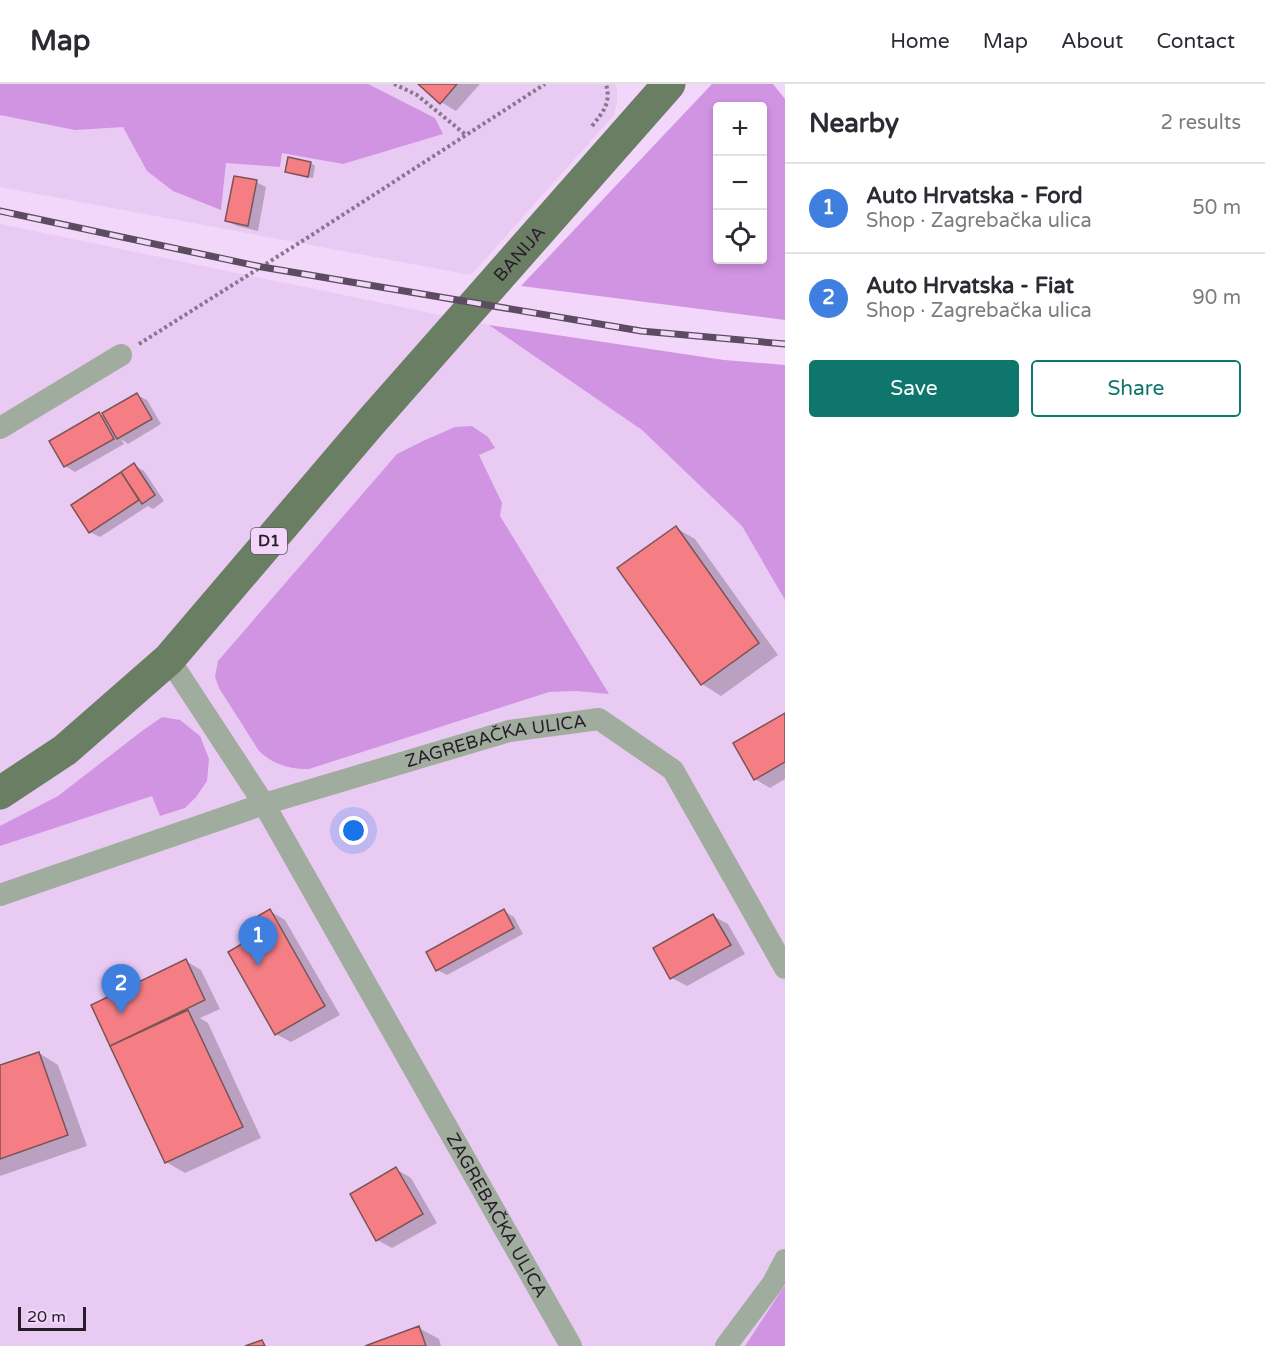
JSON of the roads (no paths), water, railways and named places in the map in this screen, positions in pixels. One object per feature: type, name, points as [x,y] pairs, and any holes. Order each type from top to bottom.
[{"type":"main road","name":"BANIJA","points":[[169,659],[660,87]]},
{"type":"main road","name":"D1","points":[[0,793],[65,750],[169,659]]},
{"type":"street","points":[[0,428],[121,355]]},
{"type":"street","name":"ZAGREBAČKA ULICA","points":[[169,659],[264,804],[571,1346]]},
{"type":"street","name":"ZAGREBAČKA ULICA","points":[[0,895],[264,804],[509,731],[599,719],[673,770],[785,968]]},
{"type":"street","points":[[726,1346],[773,1283],[785,1260]]},
{"type":"railway","points":[[0,211],[262,267],[641,331],[785,344]]},
{"type":"place","name":"Auto Hrvatska - Ford","points":[[258,966]]},
{"type":"place","name":"Auto Hrvatska - Fiat","points":[[121,1014]]}]
